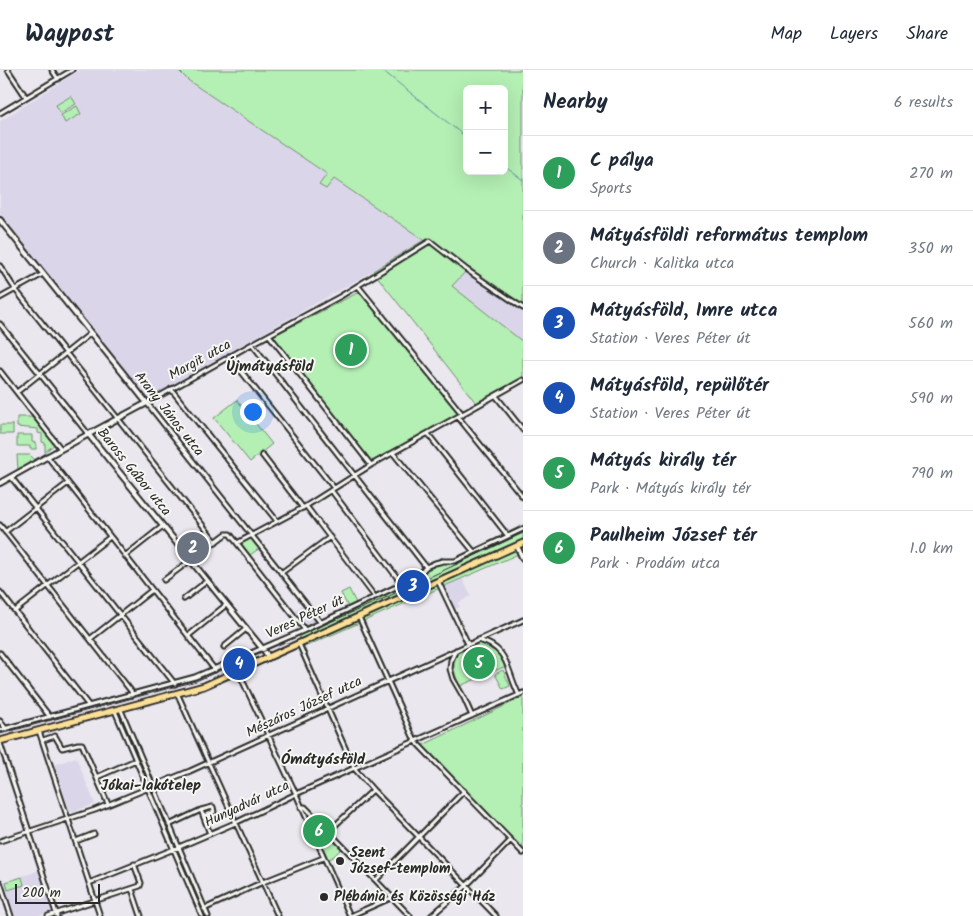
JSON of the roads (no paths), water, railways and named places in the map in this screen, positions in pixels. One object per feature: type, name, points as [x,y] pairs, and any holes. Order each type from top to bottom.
[{"type":"main road","name":"Veres Péter út","points":[[0,742],[204,686],[523,543]]},
{"type":"street","points":[[8,70],[26,97]]},
{"type":"street","points":[[52,70],[58,79]]},
{"type":"street","points":[[0,114],[72,70]]},
{"type":"street","name":"Arany János utca","points":[[0,220],[321,623]]},
{"type":"street","name":"Margit utca","points":[[0,483],[358,286],[430,241],[467,270],[523,308]]},
{"type":"street","points":[[0,266],[15,289],[216,542]]},
{"type":"street","points":[[0,298],[43,274]]},
{"type":"street","points":[[358,286],[463,415]]},
{"type":"street","name":"Baross Gábor utca","points":[[0,324],[263,649],[268,658]]},
{"type":"street","points":[[17,392],[91,333]]},
{"type":"street","points":[[269,335],[371,465]]},
{"type":"street","points":[[252,344],[426,567]]},
{"type":"street","points":[[229,356],[332,489],[402,584]]},
{"type":"street","points":[[0,371],[61,449]]},
{"type":"street","points":[[237,543],[304,507],[371,465],[523,380]]},
{"type":"street","points":[[171,389],[277,521]]},
{"type":"street","points":[[496,396],[523,430]]},
{"type":"street","points":[[458,417],[523,497]]},
{"type":"street","points":[[428,434],[508,536]]},
{"type":"street","points":[[394,453],[474,552]]},
{"type":"street","points":[[262,455],[330,537],[375,597]]},
{"type":"street","points":[[47,456],[215,670]]},
{"type":"street","points":[[11,477],[175,684]]},
{"type":"street","points":[[5,532],[68,483]]},
{"type":"street","points":[[0,526],[131,691],[132,695]]},
{"type":"street","points":[[125,556],[163,526]]},
{"type":"street","name":"Veres Péter út","points":[[0,730],[175,684],[215,670],[321,623],[417,577],[426,567],[443,560],[455,560],[523,529]]},
{"type":"street","points":[[164,580],[226,534],[230,534],[305,630]]},
{"type":"street","points":[[14,611],[110,537]]},
{"type":"street","points":[[281,573],[330,537]]},
{"type":"street","points":[[516,546],[523,559]]},
{"type":"street","points":[[184,599],[208,581]]},
{"type":"street","points":[[438,581],[468,644],[523,620]]},
{"type":"street","points":[[90,639],[152,590]]},
{"type":"street","points":[[0,592],[89,706]]},
{"type":"street","points":[[188,636],[226,605]]},
{"type":"street","points":[[359,617],[416,741],[523,853]]},
{"type":"street","points":[[224,647],[246,629]]},
{"type":"street","points":[[478,640],[489,643],[503,654],[518,695]]},
{"type":"street","points":[[299,644],[354,768],[419,838],[496,916]]},
{"type":"street","name":"Mészáros József utca","points":[[0,841],[68,819],[209,763],[468,644]]},
{"type":"street","points":[[457,649],[451,660],[450,669],[453,679],[472,716]]},
{"type":"street","points":[[0,653],[50,717]]},
{"type":"street","points":[[238,671],[296,794],[350,916],[393,897]]},
{"type":"street","name":"Hunyadvár utca","points":[[89,882],[179,848],[523,693]]},
{"type":"street","points":[[178,694],[278,916]]},
{"type":"street","points":[[118,711],[147,788],[202,916]]},
{"type":"street","points":[[118,711],[208,916]]},
{"type":"street","points":[[0,721],[6,729]]},
{"type":"street","points":[[39,731],[100,916]]},
{"type":"street","points":[[42,740],[55,736],[62,748],[82,744],[108,804]]},
{"type":"street","points":[[0,742],[56,915]]},
{"type":"street","points":[[97,777],[136,760]]},
{"type":"street","points":[[328,832],[373,790]]},
{"type":"street","points":[[376,880],[464,791]]},
{"type":"street","points":[[169,825],[211,806],[214,812],[204,816]]},
{"type":"street","points":[[301,807],[305,807],[410,916]]},
{"type":"street","points":[[201,810],[210,834]]},
{"type":"street","points":[[76,841],[94,834]]},
{"type":"street","points":[[431,916],[466,886],[511,840]]},
{"type":"street","points":[[200,911],[263,882],[323,858]]},
{"type":"street","points":[[48,916],[56,915],[142,885],[134,864]]},
{"type":"street","points":[[0,882],[11,916]]},
{"type":"street","points":[[132,889],[141,916]]},
{"type":"waterway","points":[[382,70],[463,135]]},
{"type":"waterway","points":[[508,169],[523,180]]},
{"type":"tram line","points":[[0,734],[196,681],[385,598],[523,533]]},
{"type":"place","name":"C pálya","points":[[351,350]]},
{"type":"place","name":"Mátyásföldi református templom","points":[[193,548]]},
{"type":"place","name":"Mátyásföld, Imre utca","points":[[413,586]]},
{"type":"place","name":"Mátyás király tér","points":[[479,663]]},
{"type":"place","name":"Mátyásföld, repülőtér","points":[[239,664]]},
{"type":"place","name":"Paulheim József tér","points":[[319,831]]},
{"type":"place","name":"Szent József-templom","points":[[340,861]]},
{"type":"place","name":"Plébánia és Közösségi Ház","points":[[324,897]]},
{"type":"district","name":"Újmátyásföld","points":[[270,367]]},
{"type":"district","name":"Ómátyásföld","points":[[323,760]]},
{"type":"district","name":"Jókai-lakótelep","points":[[151,786]]}]
